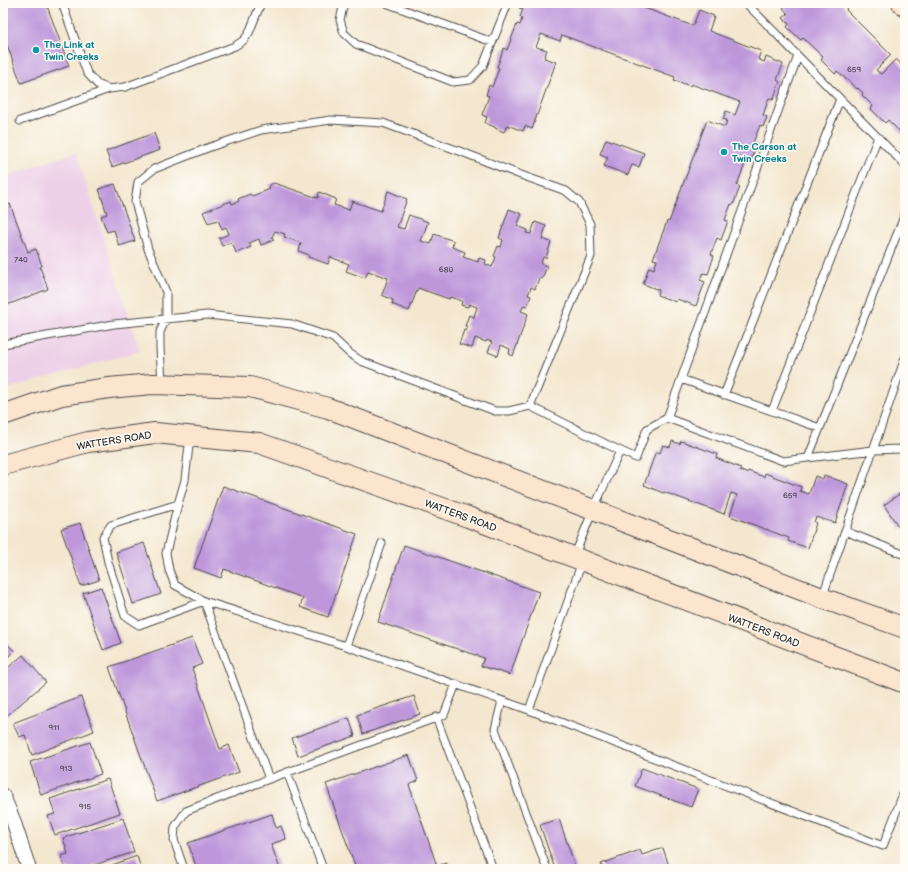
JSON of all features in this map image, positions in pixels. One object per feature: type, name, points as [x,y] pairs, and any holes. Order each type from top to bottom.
[{"type":"main road","points":[[902,3],[905,6]]},
{"type":"main road","points":[[3,415],[61,395],[109,388],[152,384],[250,387],[328,408],[822,598],[905,628]]},
{"type":"main road","name":"WATTERS ROAD","points":[[3,465],[88,442],[155,433],[259,443],[468,517],[905,682]]},
{"type":"street","points":[[3,796],[13,820],[29,869]]},
{"type":"lane","points":[[62,3],[87,73],[97,84],[109,89]]},
{"type":"lane","points":[[20,121],[109,89],[126,87],[235,46],[244,40],[249,33],[261,3]]},
{"type":"lane","points":[[344,3],[340,20],[344,33],[356,44],[453,82],[470,80],[483,66],[508,3]]},
{"type":"lane","points":[[386,3],[492,42]]},
{"type":"lane","points":[[746,3],[905,165]]},
{"type":"lane","points":[[3,344],[114,324],[207,315],[292,324],[333,338],[349,353],[361,361],[495,410],[509,411],[530,406],[636,458],[647,429],[667,418],[798,56]]},
{"type":"lane","points":[[724,395],[840,99]]},
{"type":"lane","points":[[162,384],[160,332],[166,319],[166,292],[148,249],[135,202],[138,182],[154,169],[210,147],[261,130],[331,120],[383,123],[566,191],[579,202],[585,213],[590,224],[591,256],[530,406]]},
{"type":"lane","points":[[772,411],[878,137]]},
{"type":"lane","points":[[808,458],[905,214]]},
{"type":"lane","points":[[822,598],[905,358]]},
{"type":"lane","points":[[681,379],[820,428]]},
{"type":"lane","points":[[667,418],[783,461],[873,450],[901,449],[905,447]]},
{"type":"lane","points":[[190,436],[185,480],[166,553],[169,570],[175,585],[204,601],[346,646],[529,710],[883,846],[905,789]]},
{"type":"lane","points":[[529,710],[579,559],[593,510],[620,451]]},
{"type":"lane","points":[[178,504],[111,526],[103,536],[108,562],[125,616],[139,625],[204,601]]},
{"type":"lane","points":[[845,531],[905,555]]},
{"type":"lane","points":[[346,646],[382,543]]},
{"type":"lane","points":[[204,601],[269,779]]},
{"type":"lane","points":[[184,869],[174,840],[175,827],[186,811],[287,772],[444,715],[456,684]]},
{"type":"lane","points":[[502,701],[495,729],[547,869]]},
{"type":"lane","points":[[436,717],[493,869]]},
{"type":"lane","points":[[287,772],[323,869]]},
{"type":"shaded area","points":[[76,152],[140,351],[3,390],[3,177]]},
{"type":"building","name":"The Link at Twin Creeks","points":[[3,3],[46,3],[69,66],[21,83],[3,34]]},
{"type":"building","name":"The Carson at Twin Creeks","points":[[521,3],[631,3],[693,26],[699,10],[714,16],[709,31],[761,51],[758,59],[764,62],[766,57],[783,64],[777,80],[780,82],[773,100],[769,98],[763,115],[767,117],[763,127],[760,125],[753,143],[757,144],[750,162],[746,161],[737,185],[740,187],[725,220],[728,221],[721,240],[717,238],[711,254],[714,256],[708,274],[703,273],[700,280],[705,282],[696,306],[677,299],[676,302],[657,295],[659,290],[643,284],[649,267],[654,269],[657,260],[653,259],[667,221],[669,222],[707,120],[725,127],[727,120],[723,119],[726,111],[735,115],[740,102],[691,84],[690,86],[674,80],[675,77],[562,35],[560,41],[541,34],[536,47],[547,50],[544,58],[556,62],[532,129],[525,126],[523,131],[507,125],[504,132],[495,128],[485,123],[487,117],[482,115],[489,96],[486,95],[489,85],[492,87],[504,48],[507,50],[517,24],[520,25],[522,18],[520,17],[523,9],[519,8]]},
{"type":"building","points":[[788,3],[844,4],[843,5],[847,9],[846,10],[891,55],[876,70],[881,74],[896,59],[905,68],[905,137],[888,120],[885,123],[871,109],[873,106],[862,95],[863,93],[858,88],[857,89],[837,71],[835,74],[821,60],[823,57],[803,38],[801,40],[787,27],[789,24],[783,18],[788,14],[783,8]]},
{"type":"building","points":[[154,133],[160,150],[112,167],[106,151]]},
{"type":"building","points":[[606,139],[644,153],[639,167],[632,165],[628,175],[604,166],[608,157],[600,154]]},
{"type":"building","points":[[274,183],[318,198],[319,192],[336,199],[334,205],[349,210],[352,201],[381,211],[388,191],[407,199],[397,227],[404,229],[409,215],[428,222],[421,241],[431,244],[434,234],[454,241],[452,247],[465,252],[463,257],[478,262],[479,258],[486,260],[485,264],[492,267],[498,246],[501,247],[503,240],[499,238],[509,209],[522,214],[517,226],[528,230],[526,233],[531,234],[535,222],[546,226],[542,239],[551,242],[546,258],[543,257],[541,264],[547,266],[542,279],[539,278],[535,289],[531,287],[528,295],[531,296],[527,306],[524,305],[521,311],[528,314],[513,356],[509,354],[510,349],[501,345],[498,356],[488,352],[492,342],[487,340],[486,342],[475,338],[472,348],[459,344],[464,330],[466,331],[468,326],[465,326],[469,315],[474,317],[477,307],[469,304],[468,307],[461,305],[462,301],[450,297],[449,299],[418,288],[409,311],[392,304],[393,300],[382,295],[388,278],[368,271],[365,278],[346,271],[349,264],[330,257],[328,264],[308,257],[309,255],[299,251],[301,243],[284,237],[285,234],[275,231],[272,237],[274,240],[261,245],[259,239],[249,243],[251,247],[236,253],[232,242],[222,246],[219,238],[229,234],[226,227],[222,229],[218,220],[208,223],[203,212],[231,201],[232,204],[239,201],[238,199],[250,194],[252,196],[270,189],[269,185]]},
{"type":"building","points":[[115,184],[135,241],[119,246],[114,230],[107,232],[101,216],[107,214],[99,189]]},
{"type":"building","points":[[10,204],[28,252],[36,249],[42,266],[40,267],[48,289],[7,305],[5,298],[3,299],[3,206]]},
{"type":"building","points":[[672,441],[680,444],[681,441],[717,454],[716,458],[741,468],[740,471],[747,473],[748,471],[764,477],[765,473],[801,487],[800,491],[809,494],[815,476],[823,479],[824,475],[848,484],[835,523],[816,517],[814,522],[816,523],[808,548],[788,541],[789,538],[730,516],[737,495],[731,493],[724,514],[644,485],[656,451],[660,453],[663,445],[670,447]]},
{"type":"building","points":[[223,486],[357,534],[328,617],[300,607],[303,598],[224,569],[221,578],[194,568]]},
{"type":"building","points":[[905,490],[905,525],[900,529],[884,505]]},
{"type":"building","points":[[80,523],[99,580],[81,586],[61,529]]},
{"type":"building","points":[[144,543],[161,594],[133,604],[116,552]]},
{"type":"building","points":[[404,545],[539,592],[510,675],[481,666],[484,658],[378,622]]},
{"type":"building","points":[[101,587],[121,643],[103,650],[83,593]]},
{"type":"building","points":[[192,638],[202,664],[192,668],[220,749],[229,745],[239,772],[157,801],[109,667]]},
{"type":"building","points":[[3,639],[14,651],[3,662]]},
{"type":"building","points":[[23,655],[46,682],[3,719],[3,672]]},
{"type":"building","points":[[414,696],[420,714],[363,734],[357,715]]},
{"type":"building","points":[[81,697],[94,731],[32,755],[25,735],[19,737],[13,723]]},
{"type":"building","points":[[349,718],[355,736],[298,756],[292,738]]},
{"type":"building","points":[[90,742],[101,774],[41,795],[30,762]]},
{"type":"building","points":[[409,755],[418,781],[409,785],[437,866],[446,863],[448,869],[356,869],[326,784]]},
{"type":"building","points":[[642,768],[698,789],[691,807],[635,786]]},
{"type":"building","points":[[108,779],[120,813],[55,835],[48,816],[55,814],[50,799]]},
{"type":"building","points":[[272,814],[276,828],[281,826],[286,839],[271,844],[280,869],[197,869],[188,843]]},
{"type":"building","points":[[123,818],[134,852],[82,869],[65,869],[61,856],[68,854],[63,838]]},
{"type":"building","points":[[559,819],[576,869],[555,869],[540,825]]},
{"type":"building","points":[[663,848],[670,869],[603,869],[601,864],[640,850],[642,855]]},
{"type":"building","points":[[137,856],[141,869],[101,869]]},
{"type":"place","name":"The Link at Twin Creeks","points":[[36,50]]},
{"type":"place","name":"The Carson at Twin Creeks","points":[[724,152]]}]
